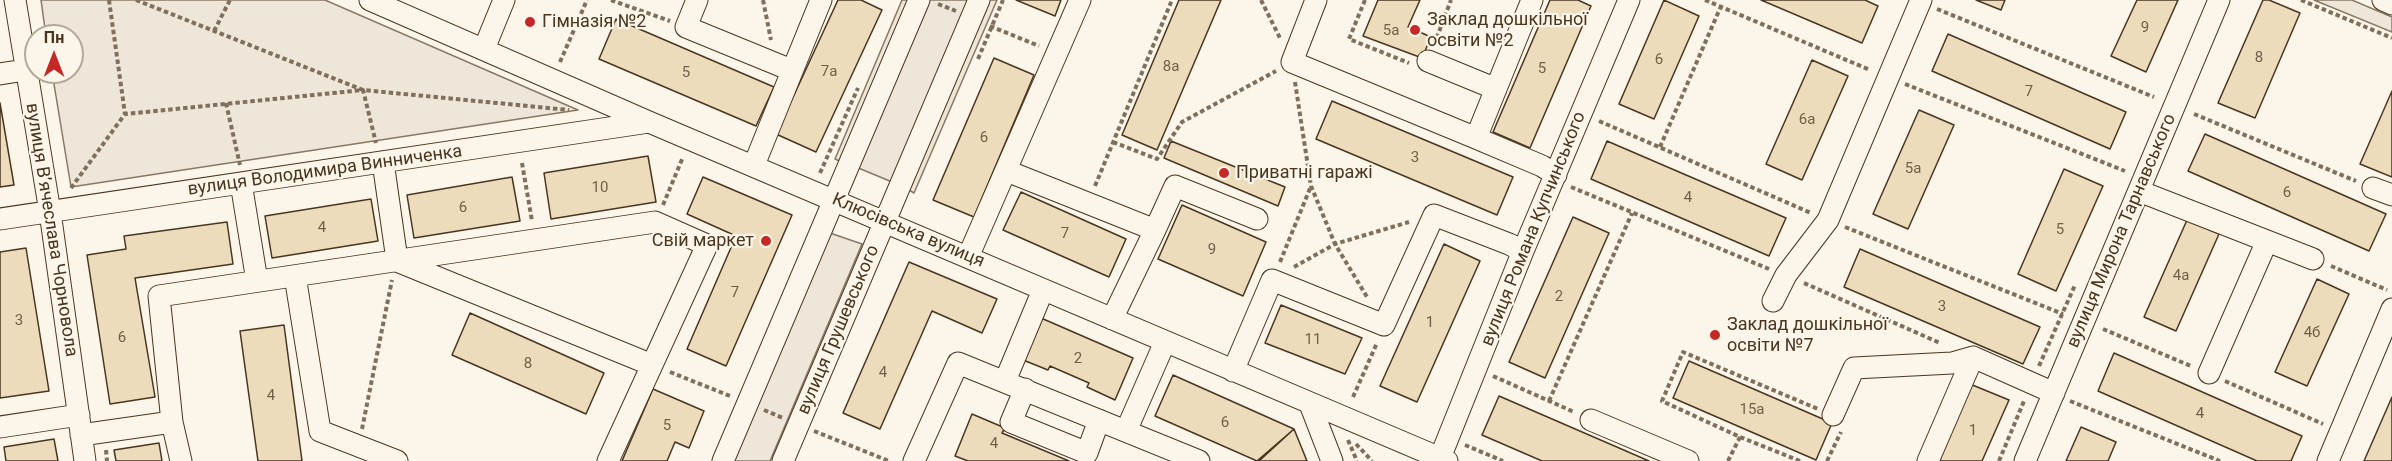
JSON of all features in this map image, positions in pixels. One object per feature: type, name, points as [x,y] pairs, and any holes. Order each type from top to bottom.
[{"type":"street","name":"вулиця Вʼячеслава Чорновола","points":[[15,0],[24,63]]},
{"type":"street","name":"Клюсівська вулиця","points":[[370,0],[649,122],[1444,460]]},
{"type":"street","points":[[484,49],[504,0]]},
{"type":"street","points":[[697,0],[686,27],[783,66]]},
{"type":"street","points":[[754,165],[783,66],[820,0]]},
{"type":"street","points":[[723,461],[919,0]]},
{"type":"street","points":[[968,257],[1080,0]]},
{"type":"street","points":[[1316,0],[1292,62],[1542,166],[1556,175]]},
{"type":"street","points":[[1476,138],[1532,0]]},
{"type":"street","name":"вулиця Романа Купчинського","points":[[1444,460],[1523,251],[1628,0]]},
{"type":"street","name":"вулиця Мирона Тарнавського","points":[[2025,461],[2219,0]]},
{"type":"street","points":[[2383,0],[2392,4]]},
{"type":"street","points":[[1773,301],[1786,275],[1828,220],[1921,1]]},
{"type":"street","name":"вулиця Грушевського","points":[[783,461],[975,9]]},
{"type":"street","points":[[1428,61],[1496,89]]},
{"type":"street","points":[[0,74],[24,70]]},
{"type":"street","name":"вулиця Вʼячеслава Чорновола","points":[[27,84],[50,212],[85,461]]},
{"type":"street","name":"вулиця Володимира Винниченка","points":[[0,219],[50,212],[241,176],[380,155],[649,122]]},
{"type":"street","points":[[380,155],[397,260]]},
{"type":"street","points":[[1007,171],[1155,230]]},
{"type":"street","points":[[241,176],[256,281]]},
{"type":"street","points":[[1112,320],[1175,186],[1257,219]]},
{"type":"street","points":[[2139,191],[2313,259]]},
{"type":"street","points":[[1233,371],[1272,280],[1384,325],[1434,215],[1523,251]]},
{"type":"street","points":[[181,461],[171,422],[159,296],[655,222],[707,245],[608,461]]},
{"type":"street","points":[[2209,374],[2267,241]]},
{"type":"street","points":[[397,260],[652,365]]},
{"type":"street","points":[[295,276],[320,431],[397,461]]},
{"type":"street","points":[[1005,381],[1043,290]]},
{"type":"street","points":[[2328,461],[2392,309]]},
{"type":"street","points":[[1126,431],[1166,342]]},
{"type":"street","points":[[1833,415],[1854,368],[1952,363],[1973,357],[2054,393]]},
{"type":"street","points":[[1928,461],[1973,357]]},
{"type":"street","points":[[914,461],[958,363],[1126,431],[1162,454],[1199,461]]},
{"type":"street","points":[[1025,389],[1011,422],[1087,453],[1099,420]]},
{"type":"street","points":[[1310,404],[1332,461]]},
{"type":"street","points":[[1591,420],[1688,461]]},
{"type":"street","points":[[0,427],[171,422]]},
{"type":"path","points":[[66,196],[125,114],[109,0]]},
{"type":"path","points":[[136,0],[363,90]]},
{"type":"path","points":[[214,31],[230,0]]},
{"type":"path","points":[[560,62],[587,0]]},
{"type":"path","points":[[611,0],[686,27]]},
{"type":"path","points":[[763,0],[783,66]]},
{"type":"path","points":[[929,0],[975,9],[1057,53]]},
{"type":"path","points":[[1088,203],[1172,0]]},
{"type":"path","points":[[1261,0],[1292,62],[1311,186],[1335,244],[1384,325],[1353,397]]},
{"type":"path","points":[[1365,0],[1349,39],[1422,68],[1428,61],[1451,0]]},
{"type":"path","points":[[1705,0],[1888,77],[2125,171]]},
{"type":"path","points":[[2301,0],[2392,38]]},
{"type":"path","points":[[1921,1],[2154,98]]},
{"type":"path","points":[[1660,147],[1720,6]]},
{"type":"path","points":[[1113,142],[1157,159],[1182,122],[1292,62]]},
{"type":"path","points":[[125,114],[363,90],[580,111]]},
{"type":"path","points":[[363,90],[380,155]]},
{"type":"path","points":[[226,103],[241,176]]},
{"type":"path","points":[[2194,114],[2383,192]]},
{"type":"path","points":[[655,222],[683,157]]},
{"type":"path","points":[[522,163],[535,240]]},
{"type":"path","points":[[1272,280],[1311,186]]},
{"type":"path","points":[[1549,401],[1632,213]]},
{"type":"path","points":[[1272,280],[1335,244],[1434,215]]},
{"type":"path","points":[[2313,259],[2392,292]]},
{"type":"path","points":[[359,446],[397,260]]},
{"type":"path","points":[[1800,461],[1662,402],[1683,352],[1846,420],[1827,461]]},
{"type":"path","points":[[652,365],[889,461]]},
{"type":"path","points":[[1493,376],[1591,420]]},
{"type":"path","points":[[2054,393],[2220,461]]},
{"type":"path","points":[[1346,433],[1357,461]]},
{"type":"path","points":[[1728,461],[1740,437]]},
{"type":"shaded area","points":[[41,0],[325,0],[578,110],[71,187],[54,84],[84,84],[84,24],[44,24]]},
{"type":"shaded area","points":[[902,0],[914,0],[844,163],[835,159]]},
{"type":"shaded area","points":[[928,0],[970,0],[892,182],[856,167]]},
{"type":"shaded area","points":[[985,0],[997,0],[914,193],[904,187]]},
{"type":"shaded area","points":[[2314,0],[2352,0],[2392,17],[2392,32]]},
{"type":"shaded area","points":[[830,233],[862,244],[770,461],[734,461]]},
{"type":"building","points":[[838,0],[861,0],[882,10],[816,152],[776,134]]},
{"type":"building","points":[[1016,0],[1061,0],[1055,16]]},
{"type":"building","points":[[1179,0],[1221,0],[1157,150],[1122,135]]},
{"type":"building","points":[[1378,0],[1420,0],[1408,27],[1431,37],[1422,58],[1363,36]]},
{"type":"building","points":[[1550,0],[1578,0],[1591,6],[1530,148],[1493,132]]},
{"type":"building","points":[[1664,0],[1699,16],[1654,119],[1619,104]]},
{"type":"building","points":[[1761,0],[1865,0],[1878,6],[1862,43]]},
{"type":"building","points":[[1976,0],[2005,0],[2001,10]]},
{"type":"building","points":[[2137,0],[2178,0],[2146,72],[2111,56]]},
{"type":"building","points":[[2263,0],[2269,0],[2300,13],[2255,118],[2218,103]]},
{"type":"building","points":[[616,19],[774,87],[756,126],[599,59]]},
{"type":"building","points":[[1948,34],[2126,112],[2110,149],[1932,71]]},
{"type":"building","points":[[994,58],[1034,75],[974,217],[933,200]]},
{"type":"building","points":[[1812,60],[1848,76],[1802,180],[1766,164]]},
{"type":"building","points":[[2392,91],[2392,177],[2360,164]]},
{"type":"building","points":[[1332,101],[1513,177],[1497,215],[1316,139]]},
{"type":"building","points":[[0,103],[14,185],[0,187]]},
{"type":"building","points":[[1919,110],[1954,125],[1908,229],[1873,214]]},
{"type":"building","points":[[2205,134],[2386,214],[2369,251],[2188,171]]},
{"type":"building","name":"Приватні гаражі","points":[[1171,141],[1285,187],[1278,206],[1164,158]]},
{"type":"building","points":[[1607,141],[1786,218],[1769,256],[1591,179]]},
{"type":"building","points":[[648,156],[656,202],[551,219],[544,173]]},
{"type":"building","points":[[2064,169],[2103,186],[2056,291],[2018,274]]},
{"type":"building","points":[[512,177],[520,221],[414,238],[407,195]]},
{"type":"building","points":[[703,177],[792,215],[726,366],[687,349],[736,236],[687,214]]},
{"type":"building","points":[[1021,192],[1126,239],[1109,277],[1003,230]]},
{"type":"building","points":[[371,199],[378,241],[272,258],[265,216]]},
{"type":"building","points":[[1182,205],[1266,242],[1243,296],[1158,259]]},
{"type":"building","points":[[1573,217],[1609,233],[1545,378],[1509,362]]},
{"type":"building","points":[[2187,220],[2219,234],[2176,331],[2144,317]]},
{"type":"building","points":[[227,222],[233,264],[135,278],[155,397],[110,404],[87,255],[126,249],[124,236]]},
{"type":"building","points":[[1444,244],[1480,261],[1417,402],[1380,386]]},
{"type":"building","points":[[26,248],[49,391],[0,398],[0,252]]},
{"type":"building","points":[[1860,249],[2040,327],[2023,364],[1844,287]]},
{"type":"building","points":[[909,262],[997,299],[982,333],[932,311],[880,429],[843,413]]},
{"type":"building","points":[[2317,279],[2349,294],[2307,386],[2275,372]]},
{"type":"building","points":[[1281,305],[1362,338],[1345,374],[1265,343]]},
{"type":"building","points":[[470,313],[604,373],[586,414],[452,355]]},
{"type":"building","points":[[1041,318],[1133,358],[1115,400],[1087,387],[1089,383],[1050,366],[1048,370],[1023,360]]},
{"type":"building","points":[[284,325],[302,461],[258,461],[240,331]]},
{"type":"building","points":[[2114,353],[2302,436],[2291,461],[2257,461],[2098,391]]},
{"type":"building","name":"Заклад дошкільної освіти №7","points":[[1689,361],[1832,423],[1816,460],[1673,398]]},
{"type":"building","points":[[1173,375],[1294,429],[1257,461],[1155,416]]},
{"type":"building","points":[[1970,384],[2009,400],[1982,461],[1937,461]]},
{"type":"building","points":[[653,389],[704,411],[689,448],[675,442],[667,461],[622,461]]},
{"type":"building","points":[[1499,396],[1649,461],[1542,461],[1482,435]]},
{"type":"building","points":[[2392,397],[2392,461],[2364,461]]},
{"type":"building","points":[[972,414],[1005,428],[1002,433],[1069,461],[968,461],[955,456]]},
{"type":"building","points":[[2081,427],[2116,442],[2108,461],[2066,461]]},
{"type":"building","points":[[1294,429],[1307,461],[1259,461]]},
{"type":"building","points":[[54,439],[58,461],[6,461],[4,447]]},
{"type":"building","points":[[159,443],[162,461],[116,461],[114,450]]},
{"type":"place","name":"Гімназія №2","points":[[530,22]]},
{"type":"place","name":"Заклад дошкільної освіти №2","points":[[1415,30]]},
{"type":"place","name":"Приватні гаражі","points":[[1224,173]]},
{"type":"place","name":"Свiй маркет","points":[[766,241]]},
{"type":"place","name":"Заклад дошкільної освіти №7","points":[[1715,335]]}]
